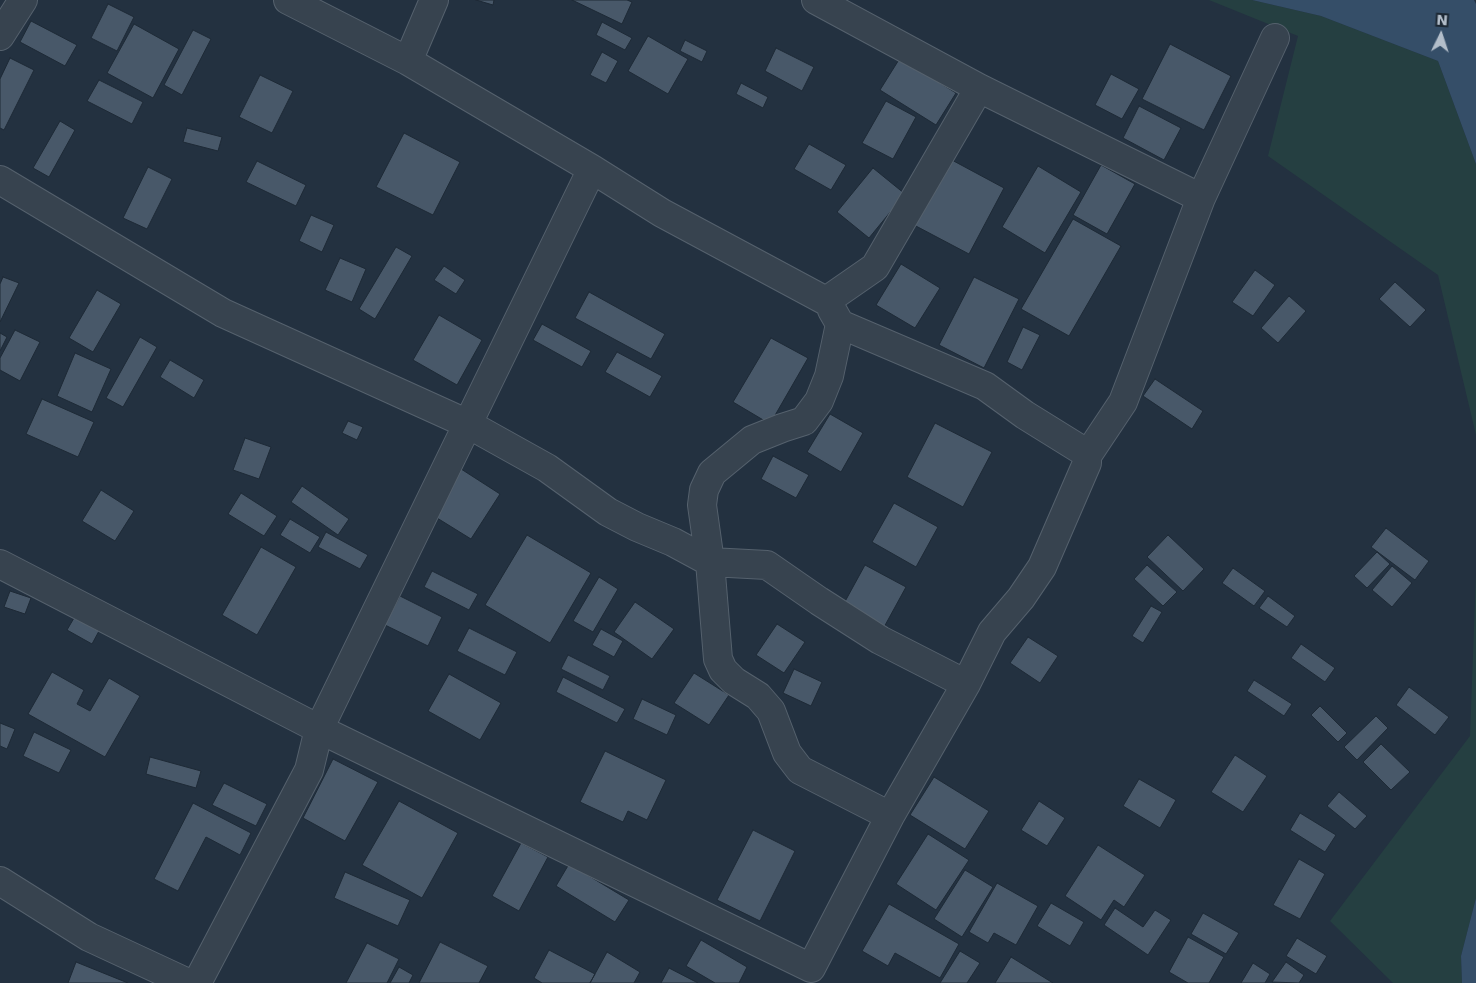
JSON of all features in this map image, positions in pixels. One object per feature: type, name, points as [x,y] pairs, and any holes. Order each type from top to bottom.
[{"type":"street","points":[[0,36],[23,0]]},
{"type":"street","points":[[288,0],[408,61],[662,213],[826,301],[840,324],[985,386],[1087,456]]},
{"type":"street","points":[[408,61],[434,0]]},
{"type":"street","points":[[816,0],[979,88],[1201,198]]},
{"type":"street","points":[[0,564],[319,729],[809,975],[890,816],[966,684],[992,632],[1021,598],[1042,567],[1087,463],[1087,456],[1123,402],[1201,198],[1275,38]]},
{"type":"street","points":[[826,301],[875,267],[979,88]]},
{"type":"street","points":[[197,983],[309,770],[319,729],[592,170]]},
{"type":"street","points":[[0,180],[223,313],[468,424],[547,468],[608,512],[673,542],[710,562],[767,565],[818,601],[880,640],[966,684]]},
{"type":"street","points":[[840,324],[829,376],[819,401],[804,422],[752,440],[712,473],[704,490],[702,505],[710,562],[718,659],[723,670],[734,681],[758,696],[771,711],[787,753],[800,770],[890,816]]},
{"type":"street","points":[[0,881],[89,937],[188,983]]},
{"type":"green space","points":[[1209,0],[1252,0],[1321,16],[1438,61],[1476,164],[1476,435],[1438,275],[1268,156],[1298,36]]},
{"type":"green space","points":[[1476,573],[1476,898],[1461,956],[1462,983],[1393,983],[1330,921],[1470,736]]},
{"type":"water","points":[[1252,0],[1474,0],[1476,4],[1476,164],[1438,61],[1321,16]]},
{"type":"water","points":[[1476,898],[1476,983],[1462,983],[1461,956]]},
{"type":"building","points":[[476,0],[494,0],[493,5]]},
{"type":"building","points":[[572,0],[627,0],[632,2],[622,24]]},
{"type":"building","points":[[108,4],[134,17],[117,51],[91,38]]},
{"type":"building","points":[[31,21],[77,45],[65,66],[20,42]]},
{"type":"building","points":[[602,22],[632,38],[625,50],[596,35]]},
{"type":"building","points":[[134,24],[179,49],[153,98],[107,73]]},
{"type":"building","points":[[193,30],[211,39],[182,95],[164,85]]},
{"type":"building","points":[[648,36],[688,59],[668,94],[628,71]]},
{"type":"building","points":[[685,40],[707,51],[702,62],[680,51]]},
{"type":"building","points":[[1170,44],[1231,76],[1204,130],[1142,99]]},
{"type":"building","points":[[776,48],[814,67],[802,91],[765,71]]},
{"type":"building","points":[[602,52],[618,61],[606,83],[590,75]]},
{"type":"building","points":[[10,58],[34,70],[4,130],[0,128],[0,79]]},
{"type":"building","points":[[900,58],[956,93],[936,125],[880,90]]},
{"type":"building","points":[[1111,74],[1139,89],[1122,119],[1095,105]]},
{"type":"building","points":[[260,75],[293,91],[272,133],[239,117]]},
{"type":"building","points":[[99,80],[143,102],[132,124],[87,101]]},
{"type":"building","points":[[741,83],[768,97],[763,108],[736,94]]},
{"type":"building","points":[[886,101],[916,117],[893,159],[862,143]]},
{"type":"building","points":[[1139,106],[1181,128],[1164,160],[1123,138]]},
{"type":"building","points":[[60,121],[75,130],[49,177],[33,168]]},
{"type":"building","points":[[187,128],[222,137],[218,151],[183,142]]},
{"type":"building","points":[[404,133],[460,162],[433,215],[376,187]]},
{"type":"building","points":[[809,144],[846,165],[831,190],[794,169]]},
{"type":"building","points":[[950,159],[1004,188],[969,254],[914,225]]},
{"type":"building","points":[[257,161],[306,185],[296,206],[246,182]]},
{"type":"building","points":[[1101,165],[1135,184],[1107,234],[1073,215]]},
{"type":"building","points":[[1038,166],[1081,192],[1045,253],[1002,227]]},
{"type":"building","points":[[148,167],[172,179],[147,229],[123,218]]},
{"type":"building","points":[[873,168],[905,194],[869,238],[837,212]]},
{"type":"building","points":[[311,215],[334,225],[322,252],[299,241]]},
{"type":"building","points":[[1073,219],[1121,246],[1069,336],[1021,309]]},
{"type":"building","points":[[396,247],[412,256],[375,319],[359,309]]},
{"type":"building","points":[[340,258],[366,269],[352,302],[325,290]]},
{"type":"building","points":[[901,264],[940,288],[915,328],[876,305]]},
{"type":"building","points":[[444,266],[465,280],[456,294],[434,280]]},
{"type":"building","points":[[1255,270],[1275,285],[1253,316],[1232,302]]},
{"type":"building","points":[[3,277],[19,283],[0,322],[0,284]]},
{"type":"building","points":[[974,277],[1019,299],[984,368],[939,345]]},
{"type":"building","points":[[1395,282],[1426,310],[1410,327],[1379,299]]},
{"type":"building","points":[[97,290],[121,304],[93,352],[69,338]]},
{"type":"building","points":[[589,292],[665,334],[651,359],[575,318]]},
{"type":"building","points":[[1289,296],[1306,311],[1278,343],[1261,328]]},
{"type":"building","points":[[439,315],[482,340],[457,385],[413,360]]},
{"type":"building","points":[[542,324],[591,351],[582,367],[533,340]]},
{"type":"building","points":[[1023,327],[1040,335],[1022,370],[1007,362]]},
{"type":"building","points":[[15,330],[40,342],[20,381],[0,370],[0,358]]},
{"type":"building","points":[[0,333],[7,337],[0,351]]},
{"type":"building","points":[[140,337],[157,347],[123,407],[106,398]]},
{"type":"building","points":[[771,338],[808,358],[770,424],[733,402]]},
{"type":"building","points":[[617,352],[662,376],[650,397],[605,372]]},
{"type":"building","points":[[75,353],[111,369],[92,412],[57,396]]},
{"type":"building","points":[[170,360],[204,380],[194,398],[160,377]]},
{"type":"building","points":[[1155,379],[1203,411],[1192,429],[1143,396]]},
{"type":"building","points":[[42,399],[94,422],[78,457],[26,434]]},
{"type":"building","points":[[830,414],[863,433],[841,472],[807,452]]},
{"type":"building","points":[[348,421],[363,427],[357,440],[342,433]]},
{"type":"building","points":[[935,423],[992,452],[963,507],[907,477]]},
{"type":"building","points":[[245,438],[271,447],[259,479],[233,470]]},
{"type":"building","points":[[773,456],[809,475],[796,498],[761,479]]},
{"type":"building","points":[[458,467],[500,494],[471,539],[429,513]]},
{"type":"building","points":[[302,486],[349,519],[338,535],[291,502]]},
{"type":"building","points":[[101,490],[134,511],[115,541],[82,521]]},
{"type":"building","points":[[241,493],[277,516],[264,536],[228,514]]},
{"type":"building","points":[[894,503],[938,527],[916,567],[872,542]]},
{"type":"building","points":[[290,519],[320,537],[310,553],[280,535]]},
{"type":"building","points":[[1386,528],[1429,561],[1415,580],[1371,547]]},
{"type":"building","points":[[326,532],[368,555],[360,569],[318,547]]},
{"type":"building","points":[[527,535],[591,573],[550,643],[485,605]]},
{"type":"building","points":[[1168,535],[1204,569],[1183,591],[1147,557]]},
{"type":"building","points":[[261,547],[296,567],[257,635],[222,615]]},
{"type":"building","points":[[1377,552],[1390,564],[1367,588],[1354,576]]},
{"type":"building","points":[[865,565],[906,587],[883,629],[842,607]]},
{"type":"building","points":[[1147,565],[1177,592],[1163,606],[1134,579]]},
{"type":"building","points":[[1392,566],[1412,583],[1392,607],[1372,590]]},
{"type":"building","points":[[1233,568],[1265,591],[1254,606],[1222,583]]},
{"type":"building","points":[[432,571],[478,594],[469,610],[424,587]]},
{"type":"building","points":[[599,577],[618,589],[593,632],[573,621]]},
{"type":"building","points":[[10,591],[31,598],[25,614],[4,607]]},
{"type":"building","points":[[400,596],[442,617],[428,646],[385,625]]},
{"type":"building","points":[[1268,596],[1295,616],[1287,627],[1259,608]]},
{"type":"building","points":[[635,602],[674,629],[652,659],[614,632]]},
{"type":"building","points":[[1151,606],[1162,612],[1143,643],[1132,636]]},
{"type":"building","points":[[74,618],[99,631],[92,644],[67,630]]},
{"type":"building","points":[[777,624],[805,642],[784,673],[756,655]]},
{"type":"building","points":[[469,628],[517,652],[505,675],[457,651]]},
{"type":"building","points":[[601,629],[623,641],[614,657],[592,645]]},
{"type":"building","points":[[1028,637],[1058,656],[1040,683],[1010,663]]},
{"type":"building","points":[[1301,644],[1335,668],[1325,682],[1291,658]]},
{"type":"building","points":[[568,655],[610,676],[603,690],[561,669]]},
{"type":"building","points":[[794,669],[822,682],[811,706],[783,693]]},
{"type":"building","points":[[52,672],[84,690],[77,704],[90,711],[109,678],[140,696],[105,757],[28,714]]},
{"type":"building","points":[[694,673],[729,695],[709,725],[674,703]]},
{"type":"building","points":[[449,674],[501,703],[480,740],[428,711]]},
{"type":"building","points":[[563,677],[625,709],[617,723],[556,692]]},
{"type":"building","points":[[1254,680],[1292,704],[1284,716],[1247,691]]},
{"type":"building","points":[[1409,687],[1449,717],[1435,735],[1396,705]]},
{"type":"building","points":[[642,699],[676,715],[667,735],[633,719]]},
{"type":"building","points":[[1320,706],[1347,733],[1338,742],[1311,715]]},
{"type":"building","points":[[1376,716],[1388,728],[1357,760],[1344,747]]},
{"type":"building","points":[[0,723],[15,729],[7,749],[0,746]]},
{"type":"building","points":[[34,732],[71,750],[59,773],[23,756]]},
{"type":"building","points":[[1381,744],[1410,772],[1391,790],[1363,762]]},
{"type":"building","points":[[605,751],[666,780],[647,820],[628,811],[623,822],[580,802]]},
{"type":"building","points":[[1235,755],[1267,776],[1243,812],[1211,792]]},
{"type":"building","points":[[150,757],[201,771],[196,788],[146,774]]},
{"type":"building","points":[[333,759],[378,782],[345,841],[303,818]]},
{"type":"building","points":[[934,777],[989,811],[965,849],[910,815]]},
{"type":"building","points":[[1139,779],[1176,800],[1160,828],[1123,806]]},
{"type":"building","points":[[224,783],[267,804],[256,826],[212,805]]},
{"type":"building","points":[[1339,792],[1367,816],[1355,829],[1327,806]]},
{"type":"building","points":[[399,801],[458,833],[422,898],[362,865]]},
{"type":"building","points":[[1039,801],[1065,818],[1047,846],[1021,830]]},
{"type":"building","points":[[193,803],[251,833],[240,855],[206,837],[178,891],[154,879]]},
{"type":"building","points":[[1300,813],[1336,835],[1325,852],[1290,830]]},
{"type":"building","points":[[753,830],[795,851],[760,921],[717,900]]},
{"type":"building","points":[[928,834],[969,860],[936,910],[896,884]]},
{"type":"building","points":[[521,843],[548,857],[519,911],[492,896]]},
{"type":"building","points":[[1098,845],[1145,875],[1124,907],[1114,900],[1101,920],[1065,896]]},
{"type":"building","points":[[1299,859],[1325,874],[1300,919],[1273,905]]},
{"type":"building","points":[[569,864],[629,900],[615,922],[556,886]]},
{"type":"building","points":[[965,870],[993,887],[962,937],[934,919]]},
{"type":"building","points":[[345,872],[410,900],[398,926],[334,898]]},
{"type":"building","points":[[997,883],[1038,906],[1016,945],[994,933],[988,943],[969,932]]},
{"type":"building","points":[[1051,903],[1084,922],[1070,946],[1037,926]]},
{"type":"building","points":[[889,904],[959,944],[940,978],[895,953],[888,966],[862,951]]},
{"type":"building","points":[[1115,908],[1143,927],[1155,910],[1171,920],[1148,955],[1104,925]]},
{"type":"building","points":[[1203,913],[1239,933],[1226,954],[1191,934]]},
{"type":"building","points":[[1188,937],[1224,957],[1209,983],[1188,983],[1169,972]]},
{"type":"building","points":[[1297,938],[1327,956],[1316,974],[1286,956]]},
{"type":"building","points":[[701,940],[747,967],[739,983],[715,983],[686,966]]},
{"type":"building","points":[[440,942],[488,966],[479,983],[419,983]]},
{"type":"building","points":[[367,943],[399,959],[387,983],[346,983]]},
{"type":"building","points":[[549,950],[595,974],[590,983],[542,983],[534,978]]},
{"type":"building","points":[[960,951],[980,963],[967,983],[940,983]]},
{"type":"building","points":[[607,952],[640,972],[634,983],[590,983]]},
{"type":"building","points":[[1011,957],[1053,983],[995,983]]},
{"type":"building","points":[[76,962],[128,983],[68,983]]},
{"type":"building","points":[[1286,962],[1304,975],[1299,983],[1272,982]]},
{"type":"building","points":[[1253,963],[1270,974],[1265,983],[1241,983]]},
{"type":"building","points":[[399,967],[413,975],[409,983],[390,983]]},
{"type":"building","points":[[669,968],[698,983],[661,983]]}]
